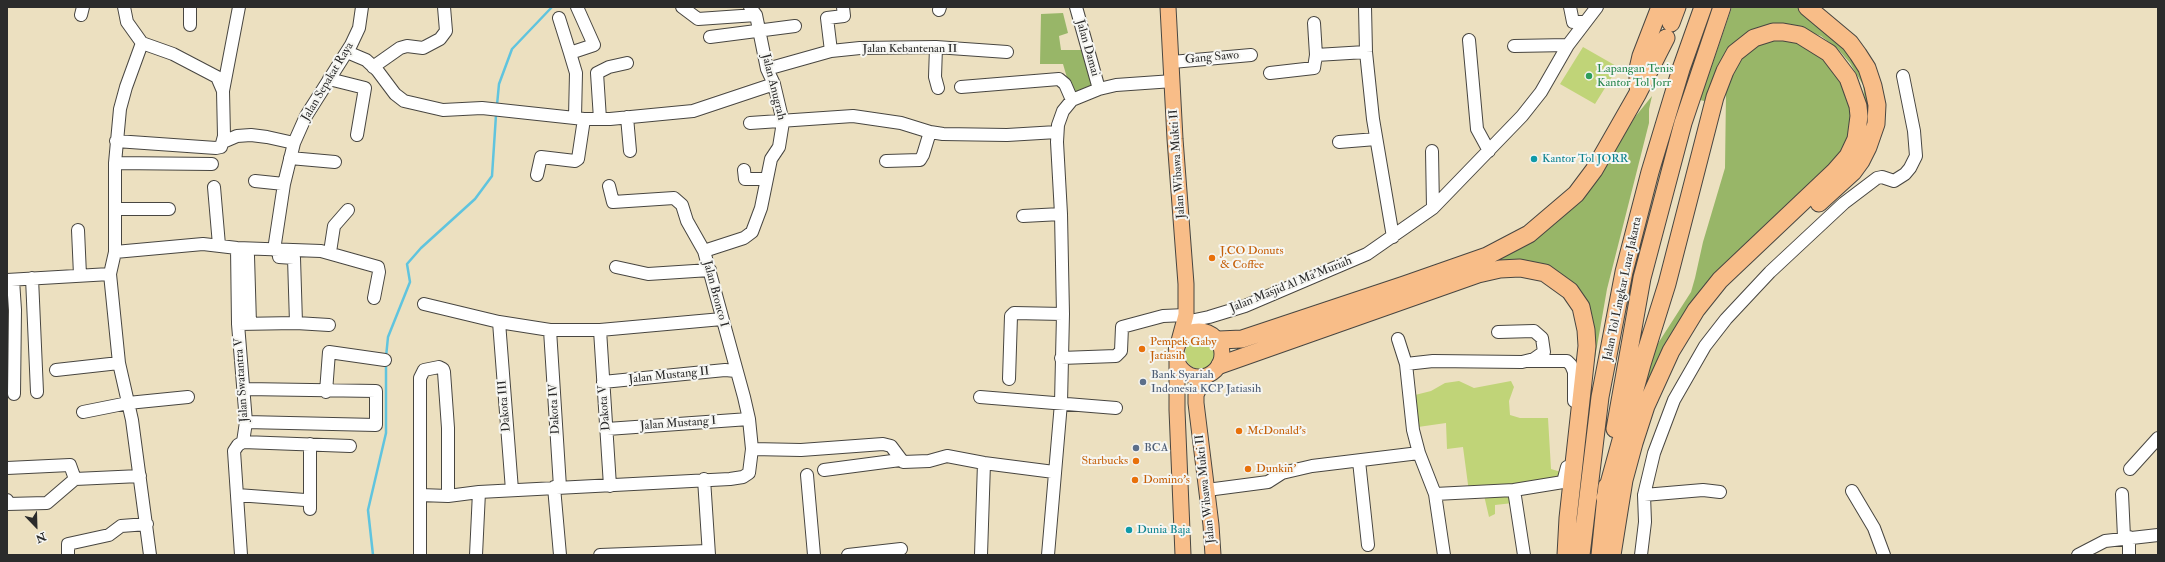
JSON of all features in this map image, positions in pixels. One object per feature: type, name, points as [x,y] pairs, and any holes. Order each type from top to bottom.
[{"type":"highway","points":[[1638,93],[1638,74],[1641,56],[1660,7]]},
{"type":"highway","points":[[1219,340],[1242,339],[1480,259],[1515,243],[1529,234],[1576,194],[1594,170],[1638,93],[1668,31],[1677,7]]},
{"type":"highway","name":"Jalan Tol Lingkar Luar Jakarta","points":[[1581,555],[1600,397],[1624,272],[1650,172],[1681,69],[1703,7]]},
{"type":"highway","name":"Jalan Tol Lingkar Luar Jakarta","points":[[1600,555],[1605,498],[1619,401],[1642,278],[1683,123],[1722,7]]},
{"type":"highway","points":[[1620,555],[1628,500],[1653,410],[1690,338],[1716,301],[1744,269],[1853,172],[1868,147],[1876,124],[1877,105],[1874,86],[1867,68],[1850,43],[1807,7]]},
{"type":"highway","points":[[1605,498],[1642,364],[1669,276],[1715,97],[1724,71],[1735,54],[1754,38],[1773,32],[1800,35],[1829,53],[1848,78],[1858,106],[1858,128],[1856,139],[1848,156],[1834,172],[1720,280],[1696,310],[1671,351],[1646,406],[1634,443],[1624,480],[1612,555]]},
{"type":"highway","points":[[1220,366],[1478,274],[1500,269],[1520,268],[1545,273],[1570,291],[1581,307],[1586,330],[1587,346],[1568,518],[1566,555]]},
{"type":"main road","name":"Jalan Wibawa Mukti II","points":[[1168,7],[1175,139],[1186,284],[1185,318],[1180,341]]},
{"type":"main road","points":[[1185,318],[1219,340],[1223,357],[1220,366],[1213,373],[1204,377],[1188,375],[1177,362],[1176,352],[1180,341],[1191,332],[1205,331]]},
{"type":"main road","name":"Jalan Wibawa Mukti II","points":[[1177,362],[1177,410],[1183,555]]},
{"type":"main road","name":"Jalan Wibawa Mukti II","points":[[1204,377],[1196,395],[1196,403],[1207,490],[1212,555]]},
{"type":"street","points":[[124,7],[127,22],[142,43],[173,54],[217,77],[224,91]]},
{"type":"street","points":[[190,7],[190,25]]},
{"type":"street","points":[[223,142],[224,91],[239,7]]},
{"type":"street","name":"Jalan Sepakat Raya","points":[[274,250],[284,184],[294,143],[306,116],[347,52],[359,28],[362,7]]},
{"type":"street","points":[[373,67],[400,48],[407,46],[423,48],[440,39],[446,31],[444,7]]},
{"type":"street","points":[[570,53],[596,49],[577,7]]},
{"type":"street","points":[[682,7],[698,19],[753,11]]},
{"type":"street","points":[[831,51],[827,18],[844,16],[843,7]]},
{"type":"street","name":"Jalan Damai","points":[[1076,7],[1099,89]]},
{"type":"street","points":[[1365,7],[1366,52],[1376,139],[1393,237]]},
{"type":"street","points":[[1570,7],[1573,22],[1584,22]]},
{"type":"street","name":"Jalan Masjid Al Ma'Muriah","points":[[1061,358],[1116,356],[1121,351],[1122,327],[1163,316],[1185,318],[1227,312],[1280,293],[1367,254],[1393,237],[1434,208],[1514,125],[1541,92],[1568,44],[1597,7]]},
{"type":"street","name":"Jalan Anugrah","points":[[704,251],[744,238],[752,232],[761,208],[771,159],[779,148],[783,122],[774,84],[767,69],[760,31],[753,11]]},
{"type":"street","points":[[537,175],[541,156],[575,161],[578,159],[579,114],[576,73],[559,18]]},
{"type":"street","points":[[1270,73],[1314,68],[1316,55],[1314,23]]},
{"type":"street","points":[[710,38],[795,26]]},
{"type":"street","points":[[1469,40],[1477,129],[1489,151]]},
{"type":"street","points":[[142,43],[122,98],[116,141],[115,252],[113,267],[110,274],[119,363],[128,403],[140,476],[150,555]]},
{"type":"street","points":[[1514,46],[1568,44]]},
{"type":"street","name":"Jalan Kebantenan II","points":[[767,69],[831,51],[899,46],[1007,52]]},
{"type":"street","points":[[936,47],[935,77],[938,88]]},
{"type":"street","points":[[347,52],[366,60],[395,94],[404,101],[443,110],[482,108],[579,114],[600,119],[627,117],[693,111],[774,84]]},
{"type":"street","points":[[1316,55],[1366,52]]},
{"type":"street","name":"Gang Sawo","points":[[1172,62],[1251,55]]},
{"type":"street","points":[[600,119],[597,73],[609,67],[627,63]]},
{"type":"street","points":[[1641,555],[1646,477],[1674,400],[1705,346],[1726,319],[1770,272],[1858,192],[1877,178],[1882,177],[1894,180],[1899,179],[1910,168],[1916,156],[1914,131],[1903,76]]},
{"type":"street","points":[[329,79],[365,88],[357,135]]},
{"type":"street","points":[[962,87],[1059,80],[1066,84],[1072,100]]},
{"type":"street","points":[[1048,555],[1061,403],[1063,314],[1061,214],[1057,132],[1063,111],[1072,100],[1099,89],[1116,85],[1173,81]]},
{"type":"street","points":[[750,123],[783,122],[853,116],[901,123],[930,132],[1007,135],[1057,132]]},
{"type":"street","points":[[627,117],[630,151]]},
{"type":"street","points":[[886,161],[920,160],[930,132]]},
{"type":"street","points":[[116,141],[197,148],[216,148],[221,146],[223,142],[237,136],[251,135],[294,143]]},
{"type":"street","points":[[1339,142],[1376,139]]},
{"type":"street","points":[[1432,152],[1434,208]]},
{"type":"street","points":[[290,158],[335,162]]},
{"type":"street","points":[[115,162],[212,164]]},
{"type":"street","points":[[744,170],[745,179],[766,179]]},
{"type":"street","points":[[255,181],[284,184]]},
{"type":"street","name":"Jalan Bronco I","points":[[609,186],[613,202],[674,198],[682,205],[687,221],[704,251],[749,419],[752,448],[750,471],[748,474],[737,478],[704,479]]},
{"type":"street","points":[[214,187],[219,245]]},
{"type":"street","points":[[116,209],[169,209]]},
{"type":"street","points":[[330,252],[334,226],[348,210]]},
{"type":"street","points":[[1023,216],[1061,214]]},
{"type":"street","points":[[78,230],[80,276]]},
{"type":"street","points":[[115,252],[175,245],[219,245],[241,254],[294,258],[296,322]]},
{"type":"street","points":[[241,254],[274,250],[330,252],[378,267],[379,272],[374,298]]},
{"type":"street","name":"Jalan Swatantra V","points":[[241,254],[246,422],[243,442],[238,445],[234,451],[241,555]]},
{"type":"street","points":[[616,267],[648,274],[710,270]]},
{"type":"street","points":[[14,394],[16,310],[10,280],[110,274]]},
{"type":"street","points":[[32,278],[37,392]]},
{"type":"street","points":[[424,304],[499,322],[550,330],[600,330],[722,319]]},
{"type":"street","points":[[1009,379],[1011,316],[1014,314],[1063,314]]},
{"type":"street","points":[[244,324],[296,322],[329,325]]},
{"type":"street","name":"Dakota III","points":[[499,322],[512,490]]},
{"type":"street","points":[[1498,332],[1531,329],[1539,334],[1543,341],[1544,352],[1538,357],[1528,361]]},
{"type":"street","name":"Dakota IV","points":[[550,330],[560,555]]},
{"type":"street","name":"Dakota V","points":[[600,330],[610,486]]},
{"type":"street","points":[[1398,339],[1406,364],[1412,420],[1419,453],[1435,494],[1444,555]]},
{"type":"street","points":[[326,392],[329,352],[385,360]]},
{"type":"street","points":[[1406,364],[1433,361],[1494,363],[1528,361],[1567,362],[1571,365],[1574,381],[1574,419],[1565,480],[1559,484],[1514,490],[1435,494]]},
{"type":"street","points":[[56,370],[119,363]]},
{"type":"street","points":[[420,555],[420,378],[424,370],[439,367],[443,369],[444,372],[448,428],[448,496]]},
{"type":"street","name":"Jalan Mustang II","points":[[603,382],[726,370],[736,371]]},
{"type":"street","points":[[245,389],[376,392],[376,425],[246,422]]},
{"type":"street","points":[[83,412],[128,403],[188,397]]},
{"type":"street","points":[[980,397],[1116,408]]},
{"type":"street","name":"Jalan Mustang I","points":[[607,429],[749,419]]},
{"type":"street","points":[[2130,469],[2158,438]]},
{"type":"street","points":[[243,442],[350,446]]},
{"type":"street","points":[[237,495],[307,504],[310,444]]},
{"type":"street","points":[[752,448],[801,450],[883,444],[892,447],[900,460]]},
{"type":"street","points":[[1207,490],[1268,482],[1282,473],[1312,466],[1419,453]]},
{"type":"street","points":[[824,470],[900,460],[906,462],[929,461],[947,456],[984,463],[1054,472]]},
{"type":"street","points":[[1359,461],[1368,545]]},
{"type":"street","points":[[981,555],[984,463]]},
{"type":"street","points":[[7,468],[70,466],[74,479]]},
{"type":"street","points":[[807,475],[814,555]]},
{"type":"street","points":[[7,500],[8,504],[47,503],[74,479],[140,476]]},
{"type":"street","points":[[420,495],[448,496],[479,492],[557,487],[610,486],[704,479],[709,553],[600,555]]},
{"type":"street","points":[[1514,490],[1524,555]]},
{"type":"street","points":[[1644,495],[1704,490],[1720,492]]},
{"type":"street","points":[[1852,491],[1874,528],[1884,555]]},
{"type":"street","points":[[476,555],[479,492]]},
{"type":"street","points":[[2122,494],[2129,555]]},
{"type":"street","points":[[68,555],[68,544],[109,536],[120,526],[146,524]]},
{"type":"street","points":[[2078,555],[2105,541],[2126,537],[2158,534]]},
{"type":"street","points":[[848,555],[901,549]]},
{"type":"green space","points":[[1732,7],[1797,7],[1808,18],[1852,50],[1872,107],[1864,145],[1866,109],[1863,85],[1850,63],[1838,49],[1821,36],[1804,30],[1747,39],[1708,102],[1700,100]]},
{"type":"green space","points":[[1063,13],[1068,33],[1059,36],[1061,50],[1083,50],[1094,86],[1072,95],[1063,64],[1040,64],[1041,14]]},
{"type":"green space","points":[[1765,39],[1810,42],[1855,95],[1847,149],[1745,249],[1635,401],[1648,359],[1691,292],[1703,242],[1725,168],[1726,93],[1738,60]]},
{"type":"green space","name":"Lapangan Tenis Kantor Tol Jorr","points":[[1583,47],[1618,67],[1595,104],[1560,84]]},
{"type":"green space","points":[[1652,96],[1649,109],[1649,123],[1607,289],[1592,375],[1576,290],[1487,264],[1602,170],[1635,117]]},
{"type":"green space","points":[[1200,339],[1211,343],[1215,354],[1211,365],[1200,369],[1189,365],[1185,354],[1189,343]]},
{"type":"green space","points":[[1459,381],[1474,388],[1511,381],[1514,387],[1509,401],[1510,415],[1520,418],[1548,418],[1551,469],[1561,472],[1562,487],[1509,487],[1513,503],[1495,505],[1495,514],[1489,517],[1483,491],[1469,492],[1463,447],[1447,449],[1446,423],[1418,427],[1415,395],[1431,391],[1445,383]]},
{"type":"waterway","points":[[497,105],[499,84],[512,49],[552,7]]},
{"type":"waterway","points":[[386,357],[388,337],[410,282],[407,264],[421,248],[475,199],[492,176],[496,115]]},
{"type":"waterway","points":[[373,555],[368,510],[386,433],[386,364]]},
{"type":"place","name":"Lapangan Tenis Kantor Tol Jorr","points":[[1589,76]]},
{"type":"place","name":"Kantor Tol JORR","points":[[1534,159]]},
{"type":"place","name":"J.CO Donuts & Coffee","points":[[1212,258]]},
{"type":"place","name":"Pempek Gaby Jatiasih","points":[[1142,349]]},
{"type":"place","name":"Bank Syariah Indonesia KCP Jatiasih","points":[[1143,382]]},
{"type":"place","name":"McDonald's","points":[[1239,431]]},
{"type":"place","name":"BCA","points":[[1136,448]]},
{"type":"place","name":"Starbucks","points":[[1136,461]]},
{"type":"place","name":"Dunkin'","points":[[1248,469]]},
{"type":"place","name":"Domino's","points":[[1135,480]]},
{"type":"place","name":"Dunia Baja","points":[[1129,530]]}]
